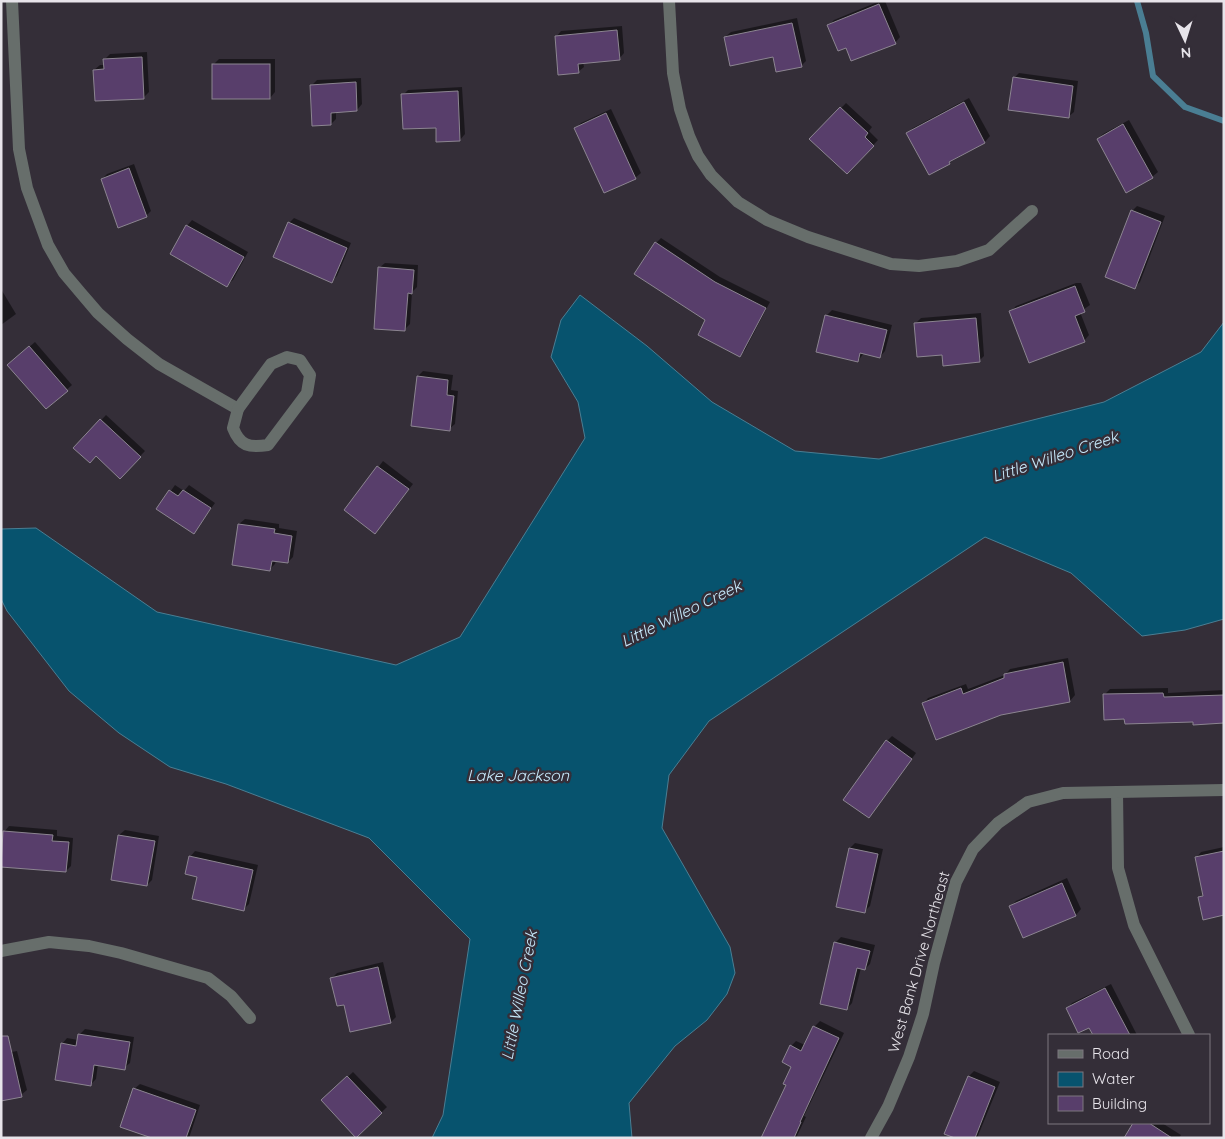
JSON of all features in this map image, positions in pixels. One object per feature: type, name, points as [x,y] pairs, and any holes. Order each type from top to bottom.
[{"type":"street","points":[[12,1],[19,148],[27,188],[48,245],[64,272],[98,314],[159,364],[238,409]]},
{"type":"street","points":[[669,1],[673,73],[680,109],[689,136],[698,156],[711,175],[738,202],[767,220],[808,237],[891,264],[919,266],[957,261],[989,250],[1032,211]]},
{"type":"street","points":[[287,357],[300,360],[310,375],[307,392],[268,445],[255,447],[243,443],[237,437],[233,428],[238,409],[272,364],[287,357]]},
{"type":"street","name":"West Bank Drive Northeast","points":[[871,1138],[888,1107],[909,1057],[923,1014],[934,963],[956,882],[973,849],[998,823],[1028,802],[1064,793],[1224,790]]},
{"type":"street","points":[[1117,792],[1118,868],[1134,926],[1188,1034]]},
{"type":"street","points":[[1,951],[49,942],[89,946],[121,953],[208,978],[231,996],[250,1018]]},
{"type":"water","name":"Lake Jackson","points":[[580,295],[647,346],[712,402],[795,451],[879,459],[1104,402],[1201,352],[1224,322],[1224,619],[1185,630],[1142,636],[1071,573],[985,537],[709,721],[669,775],[662,828],[730,947],[735,973],[727,994],[707,1020],[675,1046],[629,1103],[632,1138],[432,1138],[443,1115],[470,939],[369,838],[226,784],[170,767],[119,733],[69,691],[7,611],[1,599],[1,529],[36,528],[157,612],[396,665],[460,637],[585,438],[578,402],[551,357],[561,320]]},
{"type":"building","points":[[879,4],[896,44],[851,61],[846,48],[838,51],[827,25]]},
{"type":"building","points":[[792,23],[802,67],[776,72],[773,57],[730,66],[724,37]]},
{"type":"building","points":[[617,30],[620,60],[578,64],[579,73],[558,75],[555,36]]},
{"type":"building","points":[[142,57],[144,99],[95,101],[93,70],[104,69],[103,59]]},
{"type":"building","points":[[212,64],[270,64],[270,99],[212,99]]},
{"type":"building","points":[[1013,77],[1073,86],[1069,118],[1008,110]]},
{"type":"building","points":[[356,82],[357,111],[331,113],[331,125],[312,126],[310,85]]},
{"type":"building","points":[[458,91],[460,141],[436,142],[436,128],[403,129],[401,94]]},
{"type":"building","points":[[964,102],[985,143],[929,175],[906,133]]},
{"type":"building","points":[[840,107],[868,133],[865,137],[874,146],[847,174],[809,139]]},
{"type":"building","points":[[606,113],[636,179],[604,193],[574,128]]},
{"type":"building","points":[[1123,124],[1153,178],[1126,193],[1097,139]]},
{"type":"building","points":[[129,168],[147,217],[118,228],[101,179]]},
{"type":"building","points":[[1131,210],[1161,222],[1135,289],[1105,277]]},
{"type":"building","points":[[288,222],[347,248],[332,283],[273,257]]},
{"type":"building","points":[[186,225],[244,257],[227,287],[170,254]]},
{"type":"building","points":[[655,242],[715,282],[766,308],[740,357],[698,335],[705,320],[634,274]]},
{"type":"building","points":[[378,267],[414,270],[412,294],[408,293],[405,331],[374,329]]},
{"type":"building","points":[[1075,286],[1085,312],[1075,316],[1085,342],[1029,363],[1009,311]]},
{"type":"building","points":[[825,315],[887,330],[880,358],[860,353],[858,362],[816,352]]},
{"type":"building","points":[[976,318],[980,362],[943,366],[942,355],[917,357],[914,323]]},
{"type":"building","points":[[29,346],[68,391],[46,409],[7,365]]},
{"type":"building","points":[[417,376],[448,380],[447,395],[454,396],[450,431],[411,426]]},
{"type":"building","points":[[100,419],[141,457],[120,479],[96,456],[90,463],[73,448]]},
{"type":"building","points":[[377,466],[409,489],[375,534],[344,510]]},
{"type":"building","points":[[169,490],[178,496],[183,490],[211,508],[194,534],[156,509]]},
{"type":"building","points":[[238,524],[275,529],[274,533],[292,536],[288,563],[272,561],[270,571],[232,565]]},
{"type":"building","points":[[1063,662],[1070,702],[1001,715],[936,740],[922,703],[961,688],[963,694],[1004,678],[1004,674]]},
{"type":"building","points":[[1163,693],[1164,697],[1224,695],[1224,723],[1193,725],[1193,722],[1125,724],[1124,719],[1104,720],[1103,694]]},
{"type":"building","points":[[886,740],[912,759],[869,818],[843,800]]},
{"type":"building","points":[[3,831],[53,835],[52,841],[69,842],[66,872],[1,867]]},
{"type":"building","points":[[118,835],[155,841],[147,886],[111,880]]},
{"type":"building","points":[[849,848],[878,854],[865,913],[836,907]]},
{"type":"building","points":[[1224,851],[1224,915],[1203,920],[1198,897],[1203,896],[1195,857]]},
{"type":"building","points":[[189,856],[253,870],[244,911],[192,899],[197,877],[185,874]]},
{"type":"building","points":[[1062,883],[1076,916],[1023,938],[1009,906]]},
{"type":"building","points":[[834,942],[870,951],[865,970],[857,968],[847,1010],[820,1004]]},
{"type":"building","points":[[378,967],[391,1023],[350,1032],[344,1005],[337,1006],[330,978]]},
{"type":"building","points":[[1105,988],[1129,1034],[1092,1034],[1089,1028],[1078,1033],[1066,1008]]},
{"type":"building","points":[[813,1026],[839,1038],[794,1138],[761,1138],[786,1085],[783,1084],[791,1067],[782,1062],[790,1045],[801,1051]]},
{"type":"building","points":[[78,1034],[130,1042],[125,1070],[94,1065],[91,1086],[55,1080],[61,1043],[76,1046]]},
{"type":"building","points":[[1,1036],[8,1036],[22,1097],[1,1101]]},
{"type":"building","points":[[347,1076],[382,1113],[356,1138],[321,1100]]},
{"type":"building","points":[[968,1076],[995,1087],[975,1138],[955,1138],[944,1134]]},
{"type":"building","points":[[133,1088],[196,1110],[186,1138],[152,1138],[120,1127]]},
{"type":"building","points":[[1132,1124],[1151,1124],[1172,1138],[1124,1138]]},
{"type":"waterway","name":"Little Willeo Creek","points":[[1137,1],[1146,33],[1153,76],[1185,107],[1224,121]]}]
